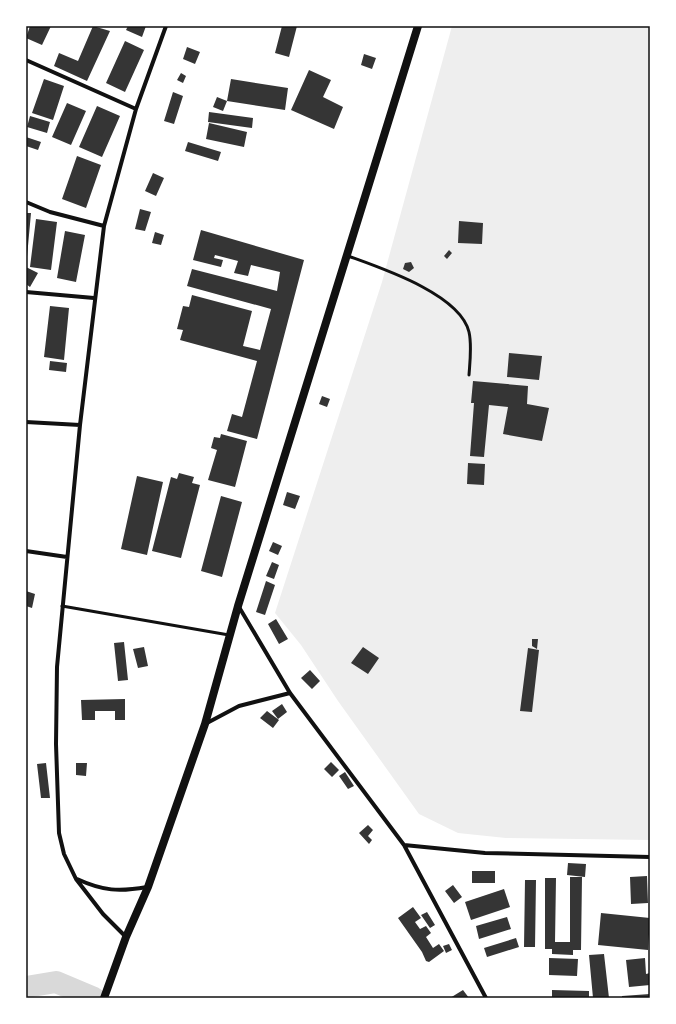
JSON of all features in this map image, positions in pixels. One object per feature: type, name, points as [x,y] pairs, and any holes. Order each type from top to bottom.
[{"type":"main road","points":[[104,998],[126,937],[148,886],[205,724],[238,606],[418,26]]},
{"type":"street","points":[[126,937],[103,914],[76,879],[64,854],[59,833],[56,744],[57,667],[80,425],[94,298],[104,226],[136,109],[166,26]]},
{"type":"street","points":[[26,60],[136,109]]},
{"type":"street","points":[[26,202],[50,212],[104,226]]},
{"type":"street","points":[[26,292],[94,298]]},
{"type":"street","points":[[26,422],[80,425]]},
{"type":"street","points":[[26,551],[67,557]]},
{"type":"street","points":[[238,606],[290,692],[404,845],[486,998]]},
{"type":"street","points":[[205,724],[239,706],[290,692]]},
{"type":"street","points":[[404,845],[485,853],[650,857]]},
{"type":"street","points":[[76,879],[94,888],[113,891],[148,886]]},
{"type":"lane","points":[[347,255],[419,285],[445,301],[460,316],[469,332],[469,375]]},
{"type":"lane","points":[[62,606],[230,635]]},
{"type":"shaded area","points":[[452,26],[650,26],[650,840],[506,838],[458,833],[419,814],[338,701],[301,645],[275,613],[382,282]]},
{"type":"building","points":[[30,26],[51,26],[42,45],[26,38]]},
{"type":"building","points":[[93,26],[110,31],[87,81],[54,66],[59,53],[78,61]]},
{"type":"building","points":[[128,26],[146,26],[142,37],[126,30]]},
{"type":"building","points":[[282,26],[297,26],[289,57],[275,53]]},
{"type":"building","points":[[125,41],[144,50],[125,92],[106,83]]},
{"type":"building","points":[[187,47],[200,52],[195,64],[183,59]]},
{"type":"building","points":[[364,54],[376,58],[372,69],[361,65]]},
{"type":"building","points":[[309,70],[331,80],[323,97],[343,107],[334,129],[291,110]]},
{"type":"building","points":[[181,73],[186,76],[183,83],[177,80]]},
{"type":"building","points":[[44,79],[64,86],[53,120],[32,113]]},
{"type":"building","points":[[231,79],[288,88],[285,110],[227,101]]},
{"type":"building","points":[[173,92],[183,96],[174,124],[164,121]]},
{"type":"building","points":[[217,97],[227,101],[223,111],[213,107]]},
{"type":"building","points":[[67,103],[86,111],[71,145],[52,137]]},
{"type":"building","points":[[97,106],[120,116],[102,157],[79,147]]},
{"type":"building","points":[[209,112],[253,118],[252,128],[208,122]]},
{"type":"building","points":[[30,116],[50,122],[47,133],[27,127]]},
{"type":"building","points":[[209,123],[247,132],[244,147],[206,139]]},
{"type":"building","points":[[26,137],[41,142],[38,150],[26,146]]},
{"type":"building","points":[[188,142],[221,152],[218,161],[185,151]]},
{"type":"building","points":[[77,156],[101,165],[86,208],[62,199]]},
{"type":"building","points":[[153,173],[164,178],[156,196],[145,191]]},
{"type":"building","points":[[140,209],[151,212],[145,231],[135,229]]},
{"type":"building","points":[[26,213],[31,213],[27,257],[26,257]]},
{"type":"building","points":[[36,219],[57,222],[51,270],[30,267]]},
{"type":"building","points":[[459,221],[483,223],[482,244],[458,243]]},
{"type":"building","points":[[201,230],[304,260],[257,439],[227,431],[232,414],[242,417],[257,361],[180,340],[183,330],[177,329],[183,306],[189,307],[192,295],[252,311],[243,346],[260,350],[271,309],[187,286],[192,269],[277,291],[280,272],[251,265],[248,276],[234,273],[238,261],[215,255],[214,258],[223,260],[221,267],[193,260]]},
{"type":"building","points":[[65,231],[85,235],[76,282],[57,278]]},
{"type":"building","points":[[155,232],[164,235],[161,245],[152,243]]},
{"type":"building","points":[[449,250],[452,253],[447,259],[444,256]]},
{"type":"building","points":[[411,262],[414,268],[409,272],[403,269],[405,263]]},
{"type":"building","points":[[26,267],[38,273],[30,287],[26,284]]},
{"type":"building","points":[[50,306],[69,308],[64,360],[44,357]]},
{"type":"building","points":[[509,353],[542,356],[539,380],[507,377]]},
{"type":"building","points":[[50,361],[67,363],[66,372],[49,370]]},
{"type":"building","points":[[473,381],[528,386],[527,404],[549,408],[542,441],[503,434],[508,407],[489,405],[484,457],[470,456],[474,403],[471,403]]},
{"type":"building","points":[[322,396],[330,399],[327,407],[319,404]]},
{"type":"building","points":[[221,434],[247,441],[235,487],[208,480],[217,450],[211,448],[214,437],[220,438]]},
{"type":"building","points":[[468,463],[485,464],[484,485],[467,484]]},
{"type":"building","points":[[179,473],[194,477],[192,483],[200,485],[181,558],[152,551],[171,477],[177,479]]},
{"type":"building","points":[[137,476],[163,482],[147,555],[121,549]]},
{"type":"building","points":[[287,492],[300,496],[295,509],[283,505]]},
{"type":"building","points":[[221,496],[242,502],[222,577],[201,571]]},
{"type":"building","points":[[273,542],[282,546],[278,555],[269,551]]},
{"type":"building","points":[[272,562],[279,565],[274,579],[266,576]]},
{"type":"building","points":[[266,581],[275,585],[265,615],[256,612]]},
{"type":"building","points":[[26,591],[35,594],[32,608],[26,606]]},
{"type":"building","points":[[276,619],[288,639],[279,644],[268,624]]},
{"type":"building","points":[[532,639],[538,639],[537,649],[532,646]]},
{"type":"building","points":[[124,642],[128,680],[118,681],[114,643]]},
{"type":"building","points":[[144,647],[148,666],[138,668],[133,649]]},
{"type":"building","points":[[363,647],[379,658],[368,674],[351,663]]},
{"type":"building","points":[[528,648],[539,650],[532,712],[520,711]]},
{"type":"building","points":[[310,670],[320,681],[312,689],[301,678]]},
{"type":"building","points":[[125,699],[125,720],[115,720],[115,711],[95,711],[95,720],[82,720],[81,700]]},
{"type":"building","points":[[282,704],[287,712],[278,719],[272,711]]},
{"type":"building","points":[[267,711],[279,720],[273,728],[260,718]]},
{"type":"building","points":[[331,762],[339,770],[332,777],[324,769]]},
{"type":"building","points":[[46,763],[50,798],[41,798],[37,764]]},
{"type":"building","points":[[76,763],[87,763],[86,776],[76,775]]},
{"type":"building","points":[[345,772],[354,786],[348,789],[339,776]]},
{"type":"building","points":[[368,825],[373,830],[368,836],[372,840],[369,844],[359,833]]},
{"type":"building","points":[[568,863],[586,864],[585,877],[567,875]]},
{"type":"building","points":[[472,871],[495,871],[495,883],[472,883]]},
{"type":"building","points":[[647,876],[648,903],[631,904],[630,877]]},
{"type":"building","points":[[570,877],[582,877],[581,950],[573,950],[573,955],[552,954],[552,949],[545,949],[545,878],[556,878],[555,942],[570,942]]},
{"type":"building","points":[[525,880],[536,880],[535,947],[524,947]]},
{"type":"building","points":[[453,885],[462,897],[454,903],[445,891]]},
{"type":"building","points":[[504,889],[510,907],[471,920],[465,902]]},
{"type":"building","points":[[413,907],[421,918],[415,922],[420,929],[426,926],[431,933],[426,937],[433,948],[439,944],[444,951],[429,962],[426,961],[422,952],[398,918]]},
{"type":"building","points":[[427,912],[435,925],[430,928],[421,915]]},
{"type":"building","points":[[601,913],[650,918],[648,950],[598,945]]},
{"type":"building","points":[[507,917],[511,929],[479,939],[476,926]]},
{"type":"building","points":[[516,938],[519,947],[487,957],[484,948]]},
{"type":"building","points":[[449,944],[452,950],[446,953],[443,946]]},
{"type":"building","points":[[604,954],[609,998],[593,998],[589,955]]},
{"type":"building","points":[[549,958],[578,959],[577,976],[549,975]]},
{"type":"building","points":[[645,958],[646,974],[650,973],[650,985],[629,987],[626,960]]},
{"type":"building","points":[[463,990],[469,998],[450,998]]},
{"type":"building","points":[[552,990],[589,991],[589,998],[552,998]]},
{"type":"building","points":[[650,994],[650,998],[622,998],[622,996]]},
{"type":"waterway","points":[[26,987],[56,982],[94,998]]}]
